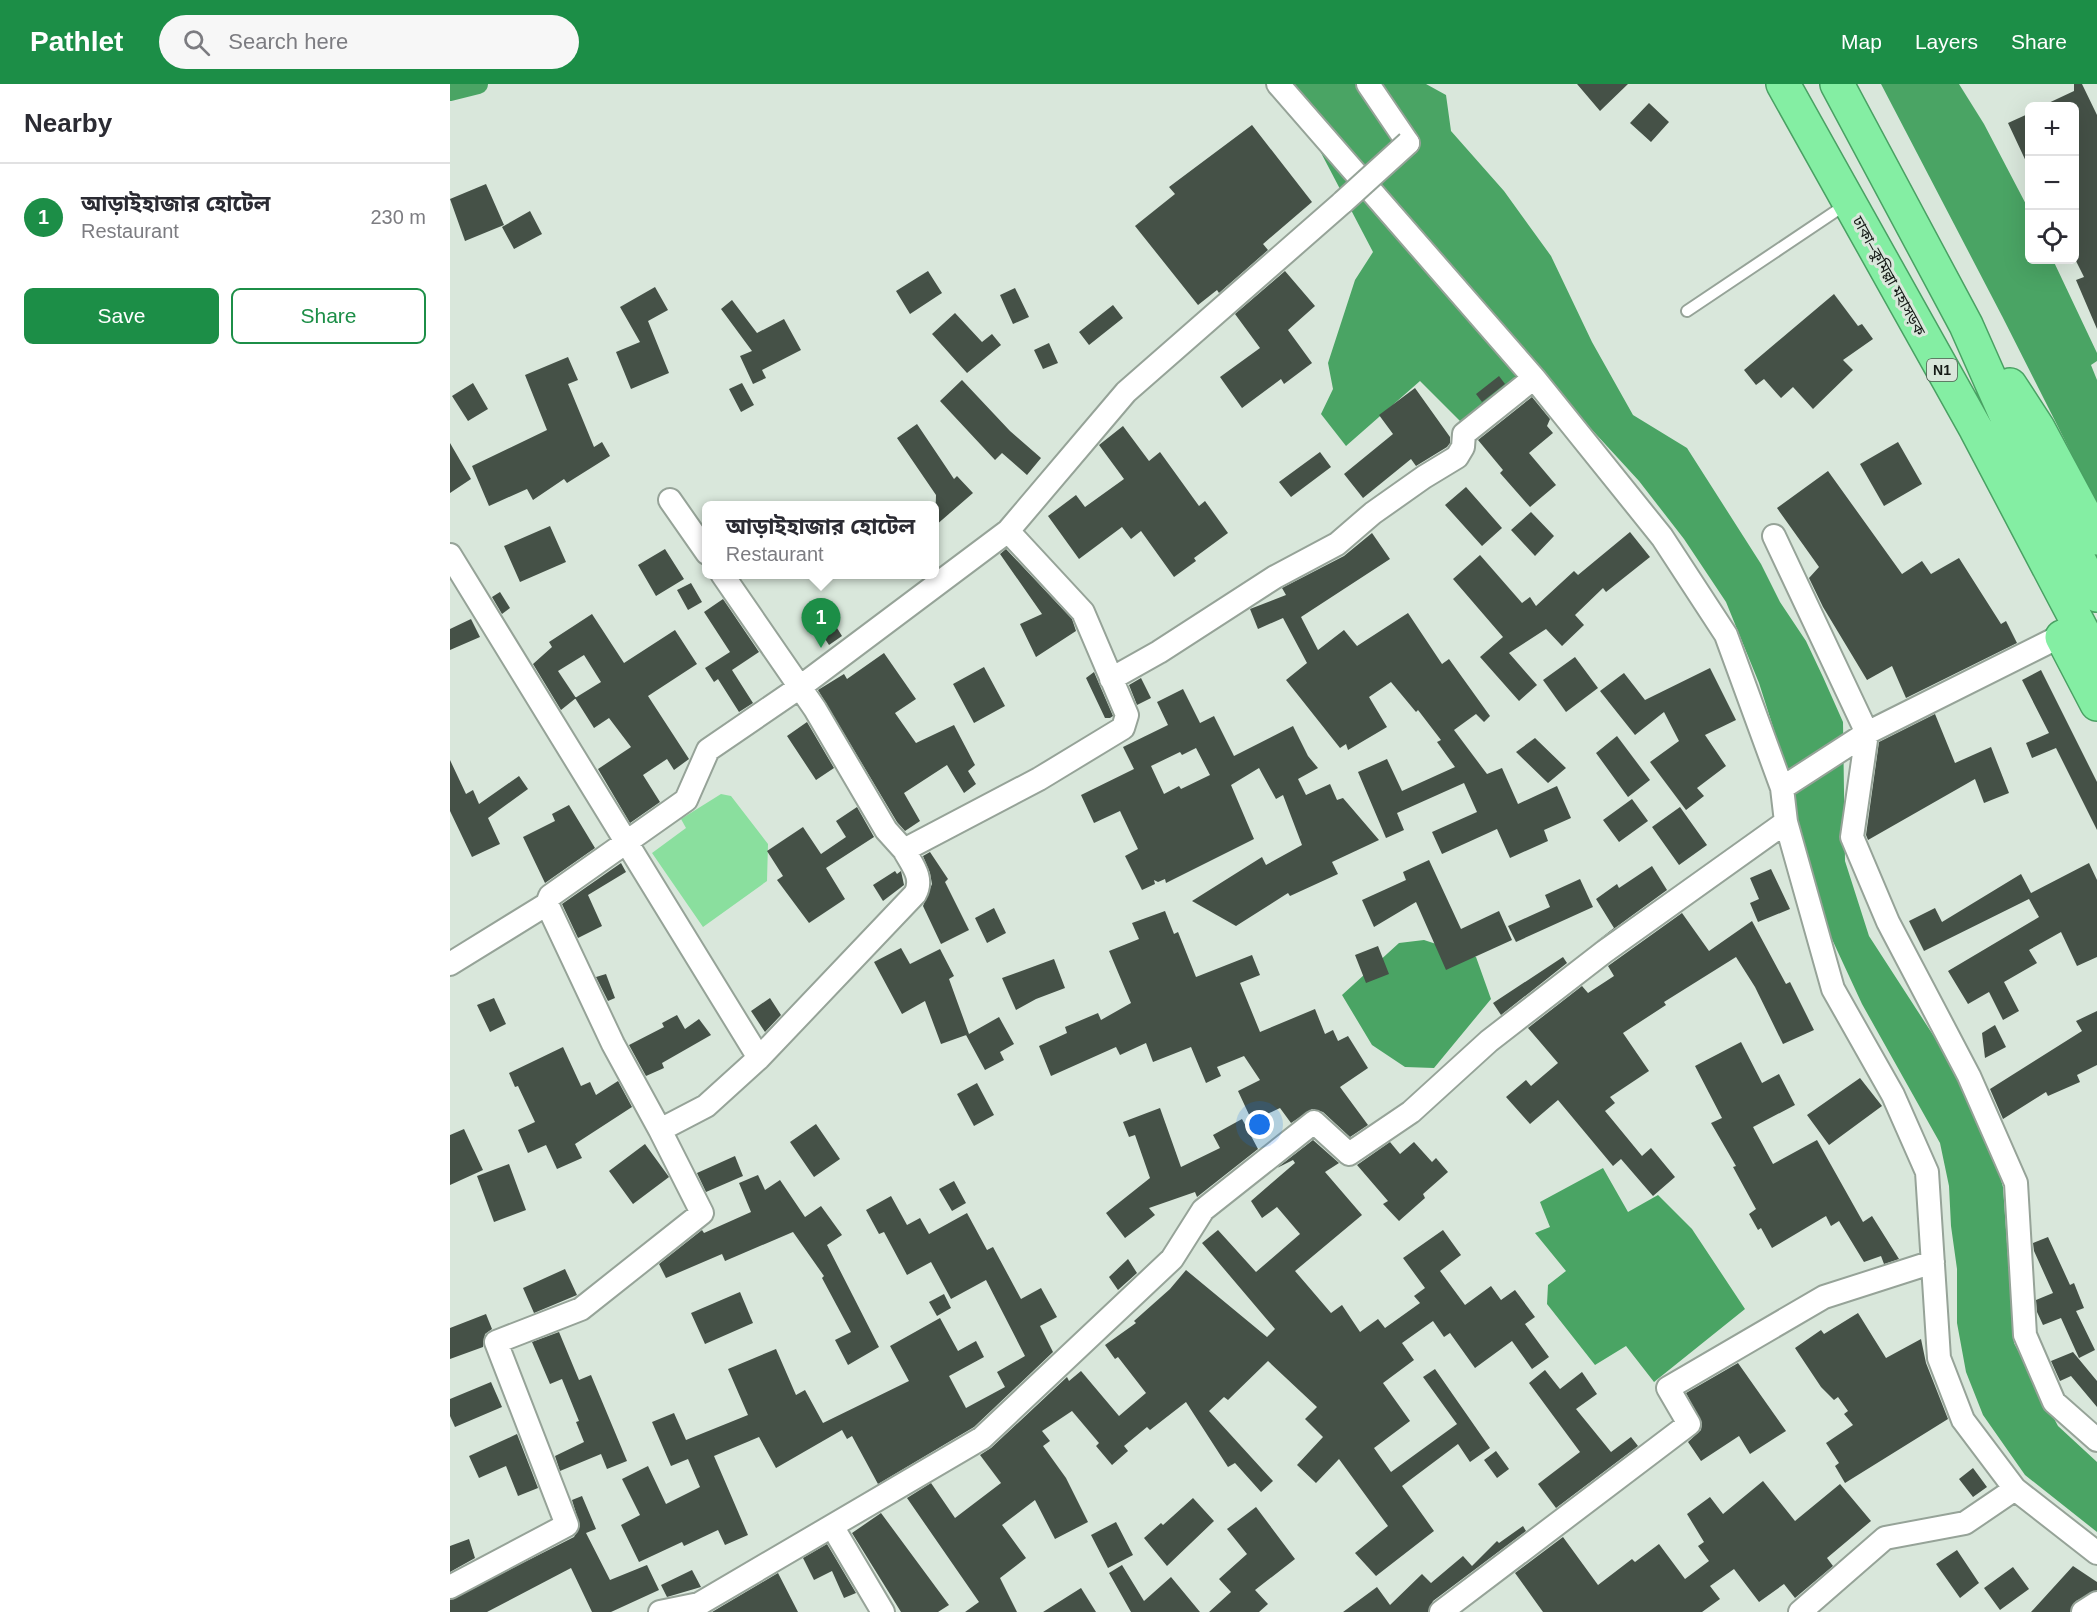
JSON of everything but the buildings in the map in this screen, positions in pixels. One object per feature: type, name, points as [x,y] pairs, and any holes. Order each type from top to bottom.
[{"type":"highway","name":"ঢাকা–কুমিল্লা মহাসড়ক","points":[[1783,84],[1929,348],[1977,429],[2097,659]]},
{"type":"highway","name":"N1","points":[[1837,84],[1966,325],[2017,440],[2097,595]]},
{"type":"highway","points":[[1966,325],[2038,428],[2097,538]]},
{"type":"highway","points":[[1929,348],[1950,424],[2097,704]]},
{"type":"street","points":[[1278,84],[1534,378],[1662,537],[1726,636],[1784,787],[1786,822],[1833,989],[1893,1095],[1927,1172],[1939,1358],[1963,1420],[2015,1489],[2097,1553]]},
{"type":"street","points":[[450,964],[547,904],[550,896],[686,800],[708,750],[800,687],[1008,531],[1126,392],[1408,143],[1368,84]]},
{"type":"street","points":[[1112,679],[1159,652],[1275,577],[1337,544],[1380,507],[1457,458],[1463,447],[1464,434],[1534,378]]},
{"type":"street","points":[[670,500],[702,546]]},
{"type":"street","points":[[904,850],[1039,779],[1123,728],[1127,715],[1083,612],[1008,531]]},
{"type":"street","points":[[1774,536],[1859,740],[1852,837],[1888,921],[1969,1076],[2016,1184],[2025,1335],[2054,1402],[2097,1440]]},
{"type":"street","points":[[450,555],[759,1058]]},
{"type":"street","points":[[660,1130],[705,1106],[759,1058],[915,894],[920,886],[919,877],[904,850],[886,830],[800,687],[725,579]]},
{"type":"street","points":[[1784,787],[1859,740],[2061,636]]},
{"type":"street","points":[[660,1612],[699,1605],[982,1438],[1172,1259],[1203,1210],[1314,1122],[1349,1154],[1411,1112],[1489,1041],[1604,952],[1786,822]]},
{"type":"street","points":[[450,1587],[567,1525],[496,1342],[581,1310],[702,1213],[614,1044],[547,904]]},
{"type":"street","points":[[1441,1612],[1689,1425],[1668,1388],[1824,1297],[1933,1262]]},
{"type":"street","points":[[1800,1612],[1885,1538],[1965,1523],[2015,1489]]},
{"type":"street","points":[[832,1526],[883,1612]]},
{"type":"street","points":[[2084,1612],[2097,1603]]},
{"type":"lane","points":[[1687,311],[1848,203]]},
{"type":"shaded area","points":[[1282,84],[1426,84],[1446,95],[1451,131],[1504,191],[1551,256],[1592,342],[1633,415],[1687,448],[1761,564],[1780,602],[1806,641],[1843,722],[1845,861],[1869,936],[1948,1058],[1995,1158],[2003,1187],[2014,1343],[2058,1426],[2097,1462],[2097,1532],[2025,1475],[1983,1415],[1966,1372],[1957,1323],[1957,1269],[1951,1226],[1949,1186],[1940,1143],[1862,1004],[1812,896],[1797,816],[1774,730],[1759,683],[1726,602],[1684,539],[1639,481],[1538,371],[1464,425],[1420,381],[1346,446],[1321,414],[1333,389],[1328,363],[1355,280],[1373,252],[1296,105]]},
{"type":"shaded area","points":[[1881,84],[1959,84],[1984,124],[2025,202],[2025,264],[2055,264],[2097,353],[2097,361],[2091,365],[2097,380],[2097,504]]},
{"type":"shaded area","points":[[721,794],[731,796],[768,844],[767,881],[703,927],[652,853],[686,828],[681,819]]},
{"type":"shaded area","points":[[1424,940],[1476,957],[1491,999],[1434,1068],[1405,1067],[1372,1045],[1342,995],[1399,943]]},
{"type":"shaded area","points":[[1603,1168],[1628,1212],[1658,1195],[1692,1229],[1745,1309],[1654,1382],[1626,1346],[1595,1365],[1547,1304],[1548,1285],[1566,1271],[1535,1233],[1550,1227],[1540,1202]]},
{"type":"waterway","points":[[450,91],[478,84]]},
{"type":"place","name":"আড়াইহাজার হোটেল","points":[[821,648]]}]
